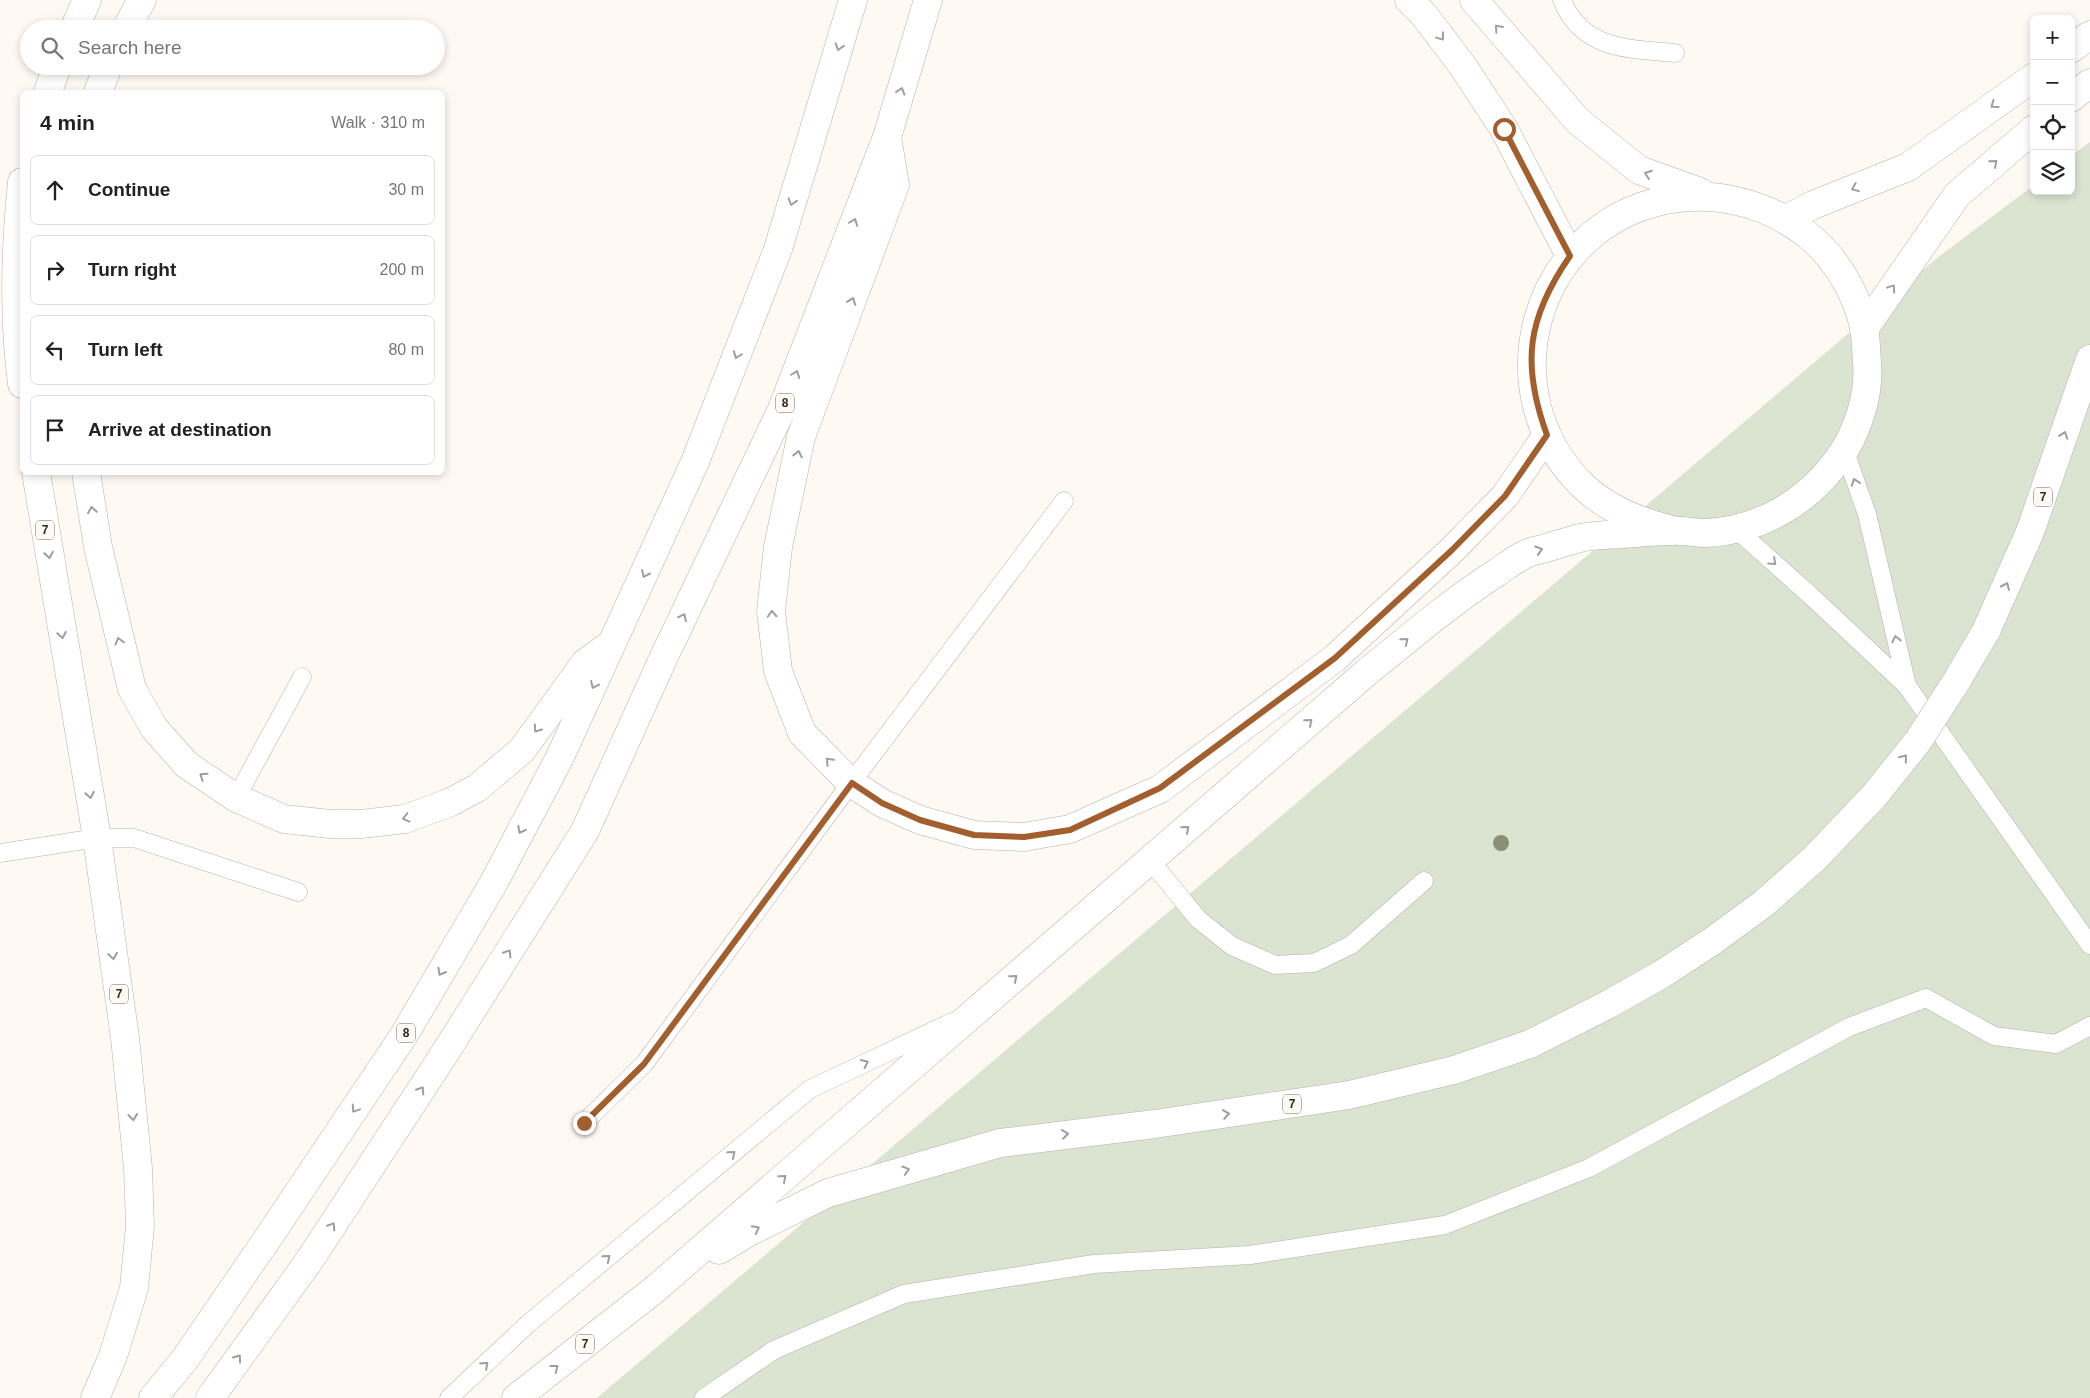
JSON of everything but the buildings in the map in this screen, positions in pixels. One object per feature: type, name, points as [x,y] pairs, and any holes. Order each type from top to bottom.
[{"type":"main road","points":[[78,20],[87,0]]},
{"type":"main road","points":[[131,20],[142,0]]},
{"type":"main road","name":"8","points":[[153,1398],[185,1358],[404,1035],[493,884],[559,760],[696,462],[778,249],[853,0]]},
{"type":"main road","name":"8","points":[[210,1398],[309,1261],[443,1056],[584,831],[662,660],[782,410],[887,137],[928,0]]},
{"type":"main road","points":[[1409,0],[1424,15],[1462,65],[1504,129],[1570,256]]},
{"type":"main road","points":[[654,1290],[1367,672],[1458,597],[1526,554],[1583,537],[1672,530],[1704,533],[1736,529],[1769,518],[1798,502],[1824,479],[1844,452],[1862,412],[1868,371],[1864,328],[1856,302],[1844,277],[1828,255],[1809,235],[1786,219],[1749,204],[1710,196],[1639,170],[1578,121],[1474,0]]},
{"type":"main road","points":[[2075,46],[2090,35]]},
{"type":"main road","points":[[49,90],[54,75]]},
{"type":"main road","points":[[99,90],[105,75]]},
{"type":"main road","points":[[1786,219],[1813,205],[1908,167],[2030,80]]},
{"type":"main road","points":[[2075,95],[2090,83]]},
{"type":"main road","points":[[1864,328],[1957,195],[2030,132]]},
{"type":"main road","points":[[887,137],[895,185],[801,438],[778,547],[771,611],[778,671],[802,733],[852,783],[882,803],[920,820],[974,835],[1024,837],[1070,830],[1160,788],[1335,658],[1452,550],[1505,496],[1547,435]]},
{"type":"main road","points":[[1672,530],[1633,518],[1611,508],[1585,488],[1564,463],[1547,435],[1536,405],[1532,374],[1532,342],[1540,312],[1549,290],[1570,256],[1592,234],[1626,213],[1648,204],[1679,197],[1710,196]]},
{"type":"main road","points":[[20,199],[16,234],[15,294],[20,358]]},
{"type":"main road","name":"7","points":[[516,1398],[654,1290],[749,1232],[828,1193],[1000,1143],[1155,1124],[1349,1095],[1454,1070],[1530,1044],[1609,1004],[1662,974],[1711,942],[1762,904],[1815,858],[1874,796],[1918,741],[1986,631],[2030,532],[2090,359]]},
{"type":"main road","name":"7","points":[[36,475],[97,838],[125,1038],[138,1168],[140,1226],[134,1288],[113,1356],[95,1398]]},
{"type":"main road","points":[[86,475],[98,546],[132,689],[154,728],[187,765],[236,798],[284,819],[330,824],[361,824],[405,819],[452,802],[477,788],[522,750],[585,663],[615,641]]},
{"type":"lane","points":[[1562,0],[1568,16],[1591,38],[1629,49],[1675,53]]},
{"type":"lane","points":[[1844,452],[1867,514],[1907,686]]},
{"type":"lane","points":[[584,1123],[644,1064],[1064,501]]},
{"type":"lane","points":[[1736,529],[1907,686],[2090,945]]},
{"type":"lane","points":[[236,798],[302,677]]},
{"type":"lane","points":[[0,853],[97,838],[134,838],[298,892]]},
{"type":"lane","points":[[1150,860],[1198,919],[1232,946],[1275,965],[1314,963],[1351,945],[1424,881]]},
{"type":"lane","points":[[704,1398],[774,1350],[904,1294],[1094,1264],[1250,1255],[1445,1225],[1589,1168],[1849,1027],[1926,998],[1994,1036],[2056,1044],[2090,1026]]},
{"type":"lane","points":[[449,1398],[529,1323],[810,1089],[977,1010]]},
{"type":"green space","points":[[2090,142],[2090,1398],[597,1398],[1937,258],[2030,188],[2030,195],[2075,195],[2075,153]]},
{"type":"route","points":[[584,1123],[644,1064],[852,783],[882,803],[920,820],[974,835],[1024,837],[1070,830],[1099,818],[1160,788],[1335,658],[1452,550],[1505,496],[1547,435],[1536,405],[1532,374],[1532,342],[1540,312],[1552,282],[1570,256],[1504,129]]}]
